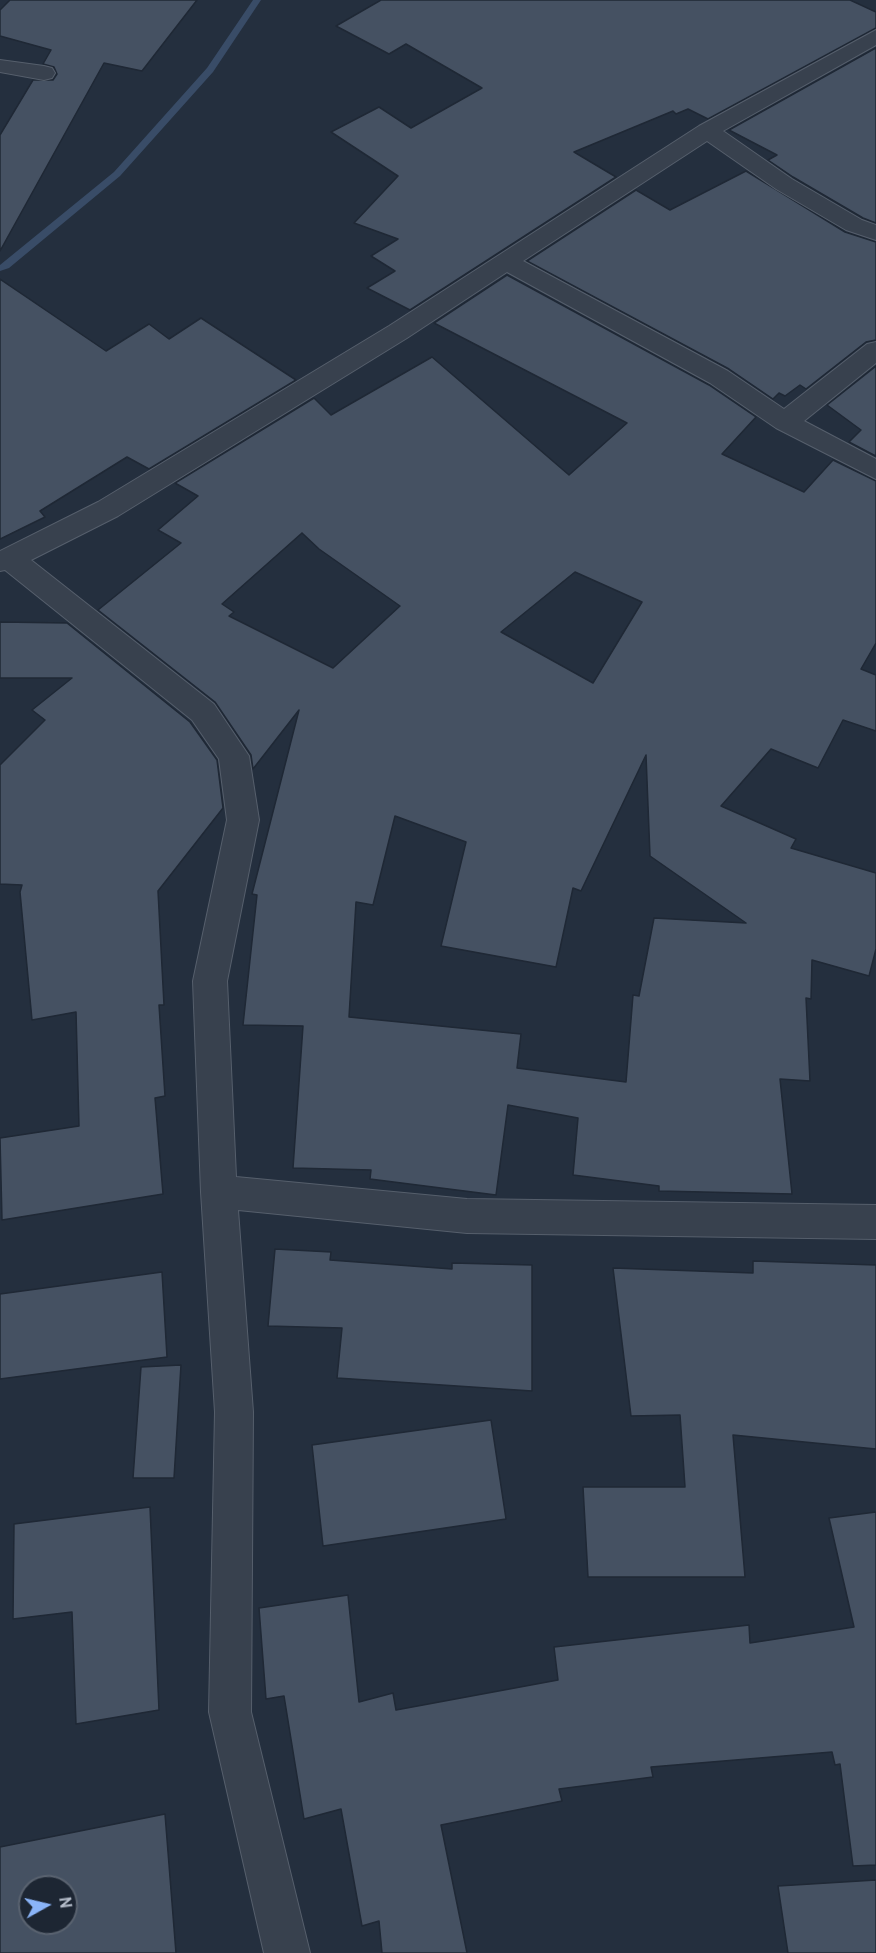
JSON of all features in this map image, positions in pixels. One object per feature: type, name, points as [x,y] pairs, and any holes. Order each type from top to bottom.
[{"type":"street","points":[[287,1953],[230,1712],[234,1412],[219,1192],[210,981],[243,820],[234,756],[203,712],[143,662],[5,560],[108,509],[508,263],[707,131],[876,36]]},
{"type":"street","points":[[0,66],[45,73]]},
{"type":"street","points":[[707,131],[784,184],[854,225],[876,233]]},
{"type":"street","points":[[508,263],[719,377],[785,422],[876,470]]},
{"type":"street","points":[[785,422],[876,350]]},
{"type":"street","points":[[219,1192],[467,1216],[876,1222]]},
{"type":"building","points":[[10,0],[197,0],[142,71],[104,63],[0,251],[0,135],[33,80],[53,80],[57,74],[54,67],[43,64],[51,50],[0,36],[0,10]]},
{"type":"building","points":[[381,0],[850,0],[876,12],[876,28],[708,119],[688,109],[676,114],[673,111],[574,152],[616,177],[410,310],[367,288],[395,271],[371,256],[398,239],[354,223],[398,176],[331,132],[379,107],[411,128],[482,88],[406,44],[389,54],[336,26]]},
{"type":"building","points":[[876,48],[876,223],[863,218],[793,177],[768,160],[777,155],[729,130]]},
{"type":"building","points":[[746,171],[845,232],[876,242],[876,340],[866,342],[806,389],[800,385],[785,396],[779,393],[773,399],[729,369],[527,261],[636,190],[670,210]]},
{"type":"building","points":[[507,275],[709,385],[756,417],[722,454],[804,492],[833,460],[876,481],[876,643],[861,669],[876,675],[876,731],[843,720],[818,768],[771,749],[721,806],[796,839],[791,848],[876,873],[876,949],[869,976],[812,960],[811,999],[806,998],[810,1081],[780,1079],[792,1194],[659,1191],[659,1186],[573,1175],[578,1118],[508,1105],[496,1195],[370,1179],[371,1170],[293,1168],[303,1026],[243,1025],[257,895],[252,894],[299,710],[253,769],[251,755],[215,702],[98,610],[181,543],[158,530],[198,496],[175,483],[314,398],[331,415],[432,357],[569,475],[627,423],[434,323]],"holes":[[[302,533],[319,549],[400,606],[333,668],[229,616],[234,612],[222,604]],[[575,572],[642,602],[593,683],[501,632]],[[646,755],[650,856],[746,923],[654,918],[639,996],[633,995],[626,1082],[517,1068],[521,1034],[349,1017],[356,902],[373,905],[395,816],[466,842],[441,946],[556,967],[573,888],[581,891]]]},
{"type":"building","points":[[0,279],[106,351],[149,324],[169,339],[201,318],[296,380],[149,469],[127,457],[40,511],[45,517],[0,539]]},
{"type":"building","points":[[876,366],[876,456],[849,442],[861,430],[827,405]]},
{"type":"building","points":[[0,622],[67,623],[190,722],[217,760],[223,808],[158,891],[164,1005],[159,1005],[165,1096],[155,1098],[163,1194],[2,1220],[0,1138],[79,1126],[76,1012],[32,1020],[20,892],[22,885],[0,884],[0,765],[45,720],[32,710],[72,678],[0,678]]},
{"type":"building","points":[[275,1249],[331,1252],[330,1260],[452,1269],[452,1263],[532,1265],[532,1391],[337,1378],[342,1328],[268,1326]]},
{"type":"building","points":[[753,1261],[876,1265],[876,1449],[733,1435],[745,1577],[588,1577],[583,1487],[685,1487],[680,1415],[631,1416],[613,1268],[753,1273]]},
{"type":"building","points":[[162,1272],[167,1357],[0,1379],[0,1294]]},
{"type":"building","points":[[181,1365],[174,1478],[133,1478],[141,1367]]},
{"type":"building","points":[[491,1420],[506,1519],[323,1546],[312,1445]]},
{"type":"building","points":[[150,1507],[159,1710],[76,1724],[72,1612],[13,1619],[14,1524]]},
{"type":"building","points":[[876,1512],[876,1865],[853,1866],[840,1764],[835,1765],[832,1752],[651,1767],[653,1777],[559,1789],[562,1801],[441,1825],[467,1953],[382,1953],[379,1921],[362,1926],[341,1809],[304,1819],[284,1696],[266,1699],[259,1608],[348,1595],[359,1702],[393,1693],[396,1710],[558,1680],[554,1647],[749,1625],[750,1643],[854,1627],[829,1518]]},
{"type":"building","points":[[165,1814],[176,1953],[0,1953],[0,1847]]},
{"type":"building","points":[[876,1880],[876,1953],[788,1953],[778,1886]]},
{"type":"waterway","points":[[0,268],[6,266],[117,174],[210,70],[257,0]]}]
